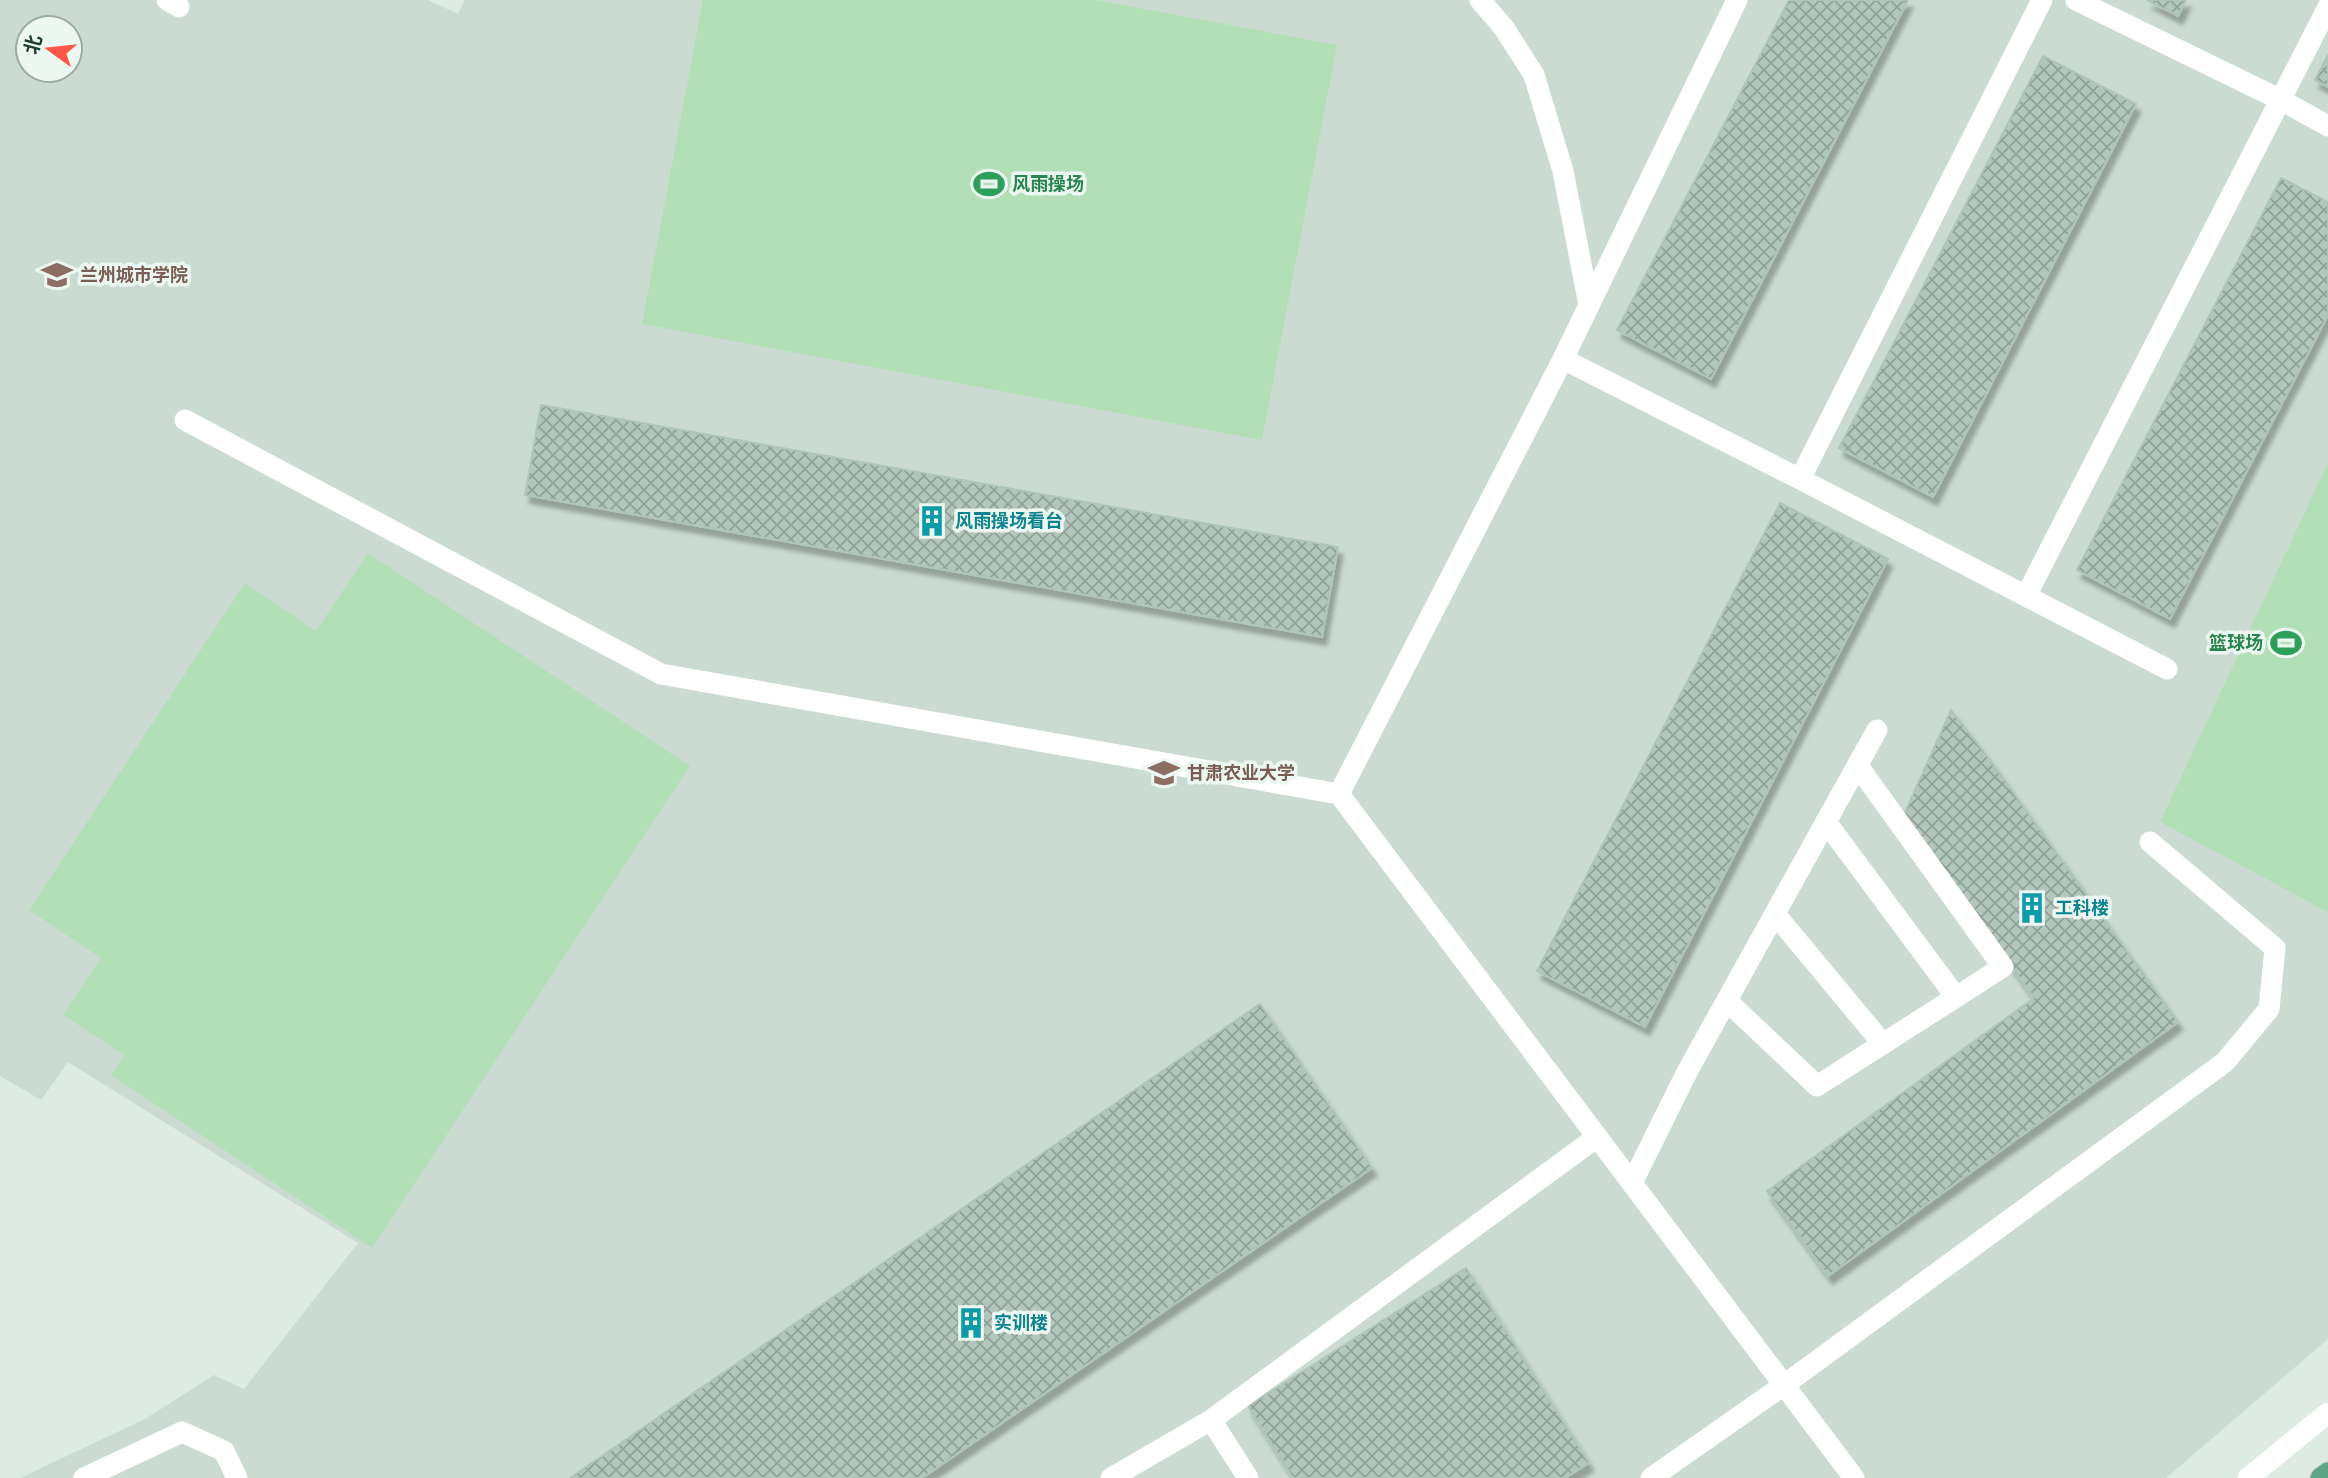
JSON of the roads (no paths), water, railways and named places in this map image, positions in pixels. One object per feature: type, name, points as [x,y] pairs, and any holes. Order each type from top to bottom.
[{"type":"main road","points":[[2321,1478],[2328,1473]]},
{"type":"lane","points":[[1480,0],[1504,28],[1534,75],[1563,171],[1589,304]]},
{"type":"lane","points":[[1339,794],[1563,359],[1737,0]]},
{"type":"lane","points":[[1800,479],[2042,0]]},
{"type":"lane","points":[[2076,0],[2281,100],[2328,126]]},
{"type":"lane","points":[[2026,596],[2328,7]]},
{"type":"lane","points":[[1563,359],[2167,669]]},
{"type":"lane","points":[[185,420],[661,674],[1339,794],[1854,1478]]},
{"type":"lane","points":[[1632,1183],[1687,1072],[1877,730]]},
{"type":"lane","points":[[1727,1001],[1817,1086],[2003,967],[1858,765]]},
{"type":"lane","points":[[1826,822],[1956,997]]},
{"type":"lane","points":[[1651,1478],[1784,1385],[2225,1062],[2269,1009],[2276,948],[2150,842]]},
{"type":"lane","points":[[1775,914],[1883,1044]]},
{"type":"lane","points":[[1111,1478],[1211,1420],[1597,1137]]},
{"type":"lane","points":[[2248,1478],[2328,1413]]},
{"type":"lane","points":[[1211,1420],[1248,1478]]},
{"type":"lane","points":[[84,1478],[182,1432],[224,1451],[237,1478]]},
{"type":"place","name":"风雨操场","points":[[989,184]]},
{"type":"place","name":"兰州城市学院","points":[[57,275]]},
{"type":"place","name":"风雨操场看台","points":[[932,521]]},
{"type":"place","name":"篮球场","points":[[2286,643]]},
{"type":"place","name":"甘肃农业大学","points":[[1164,773]]},
{"type":"place","name":"工科楼","points":[[2032,908]]},
{"type":"place","name":"实训楼","points":[[971,1323]]}]
